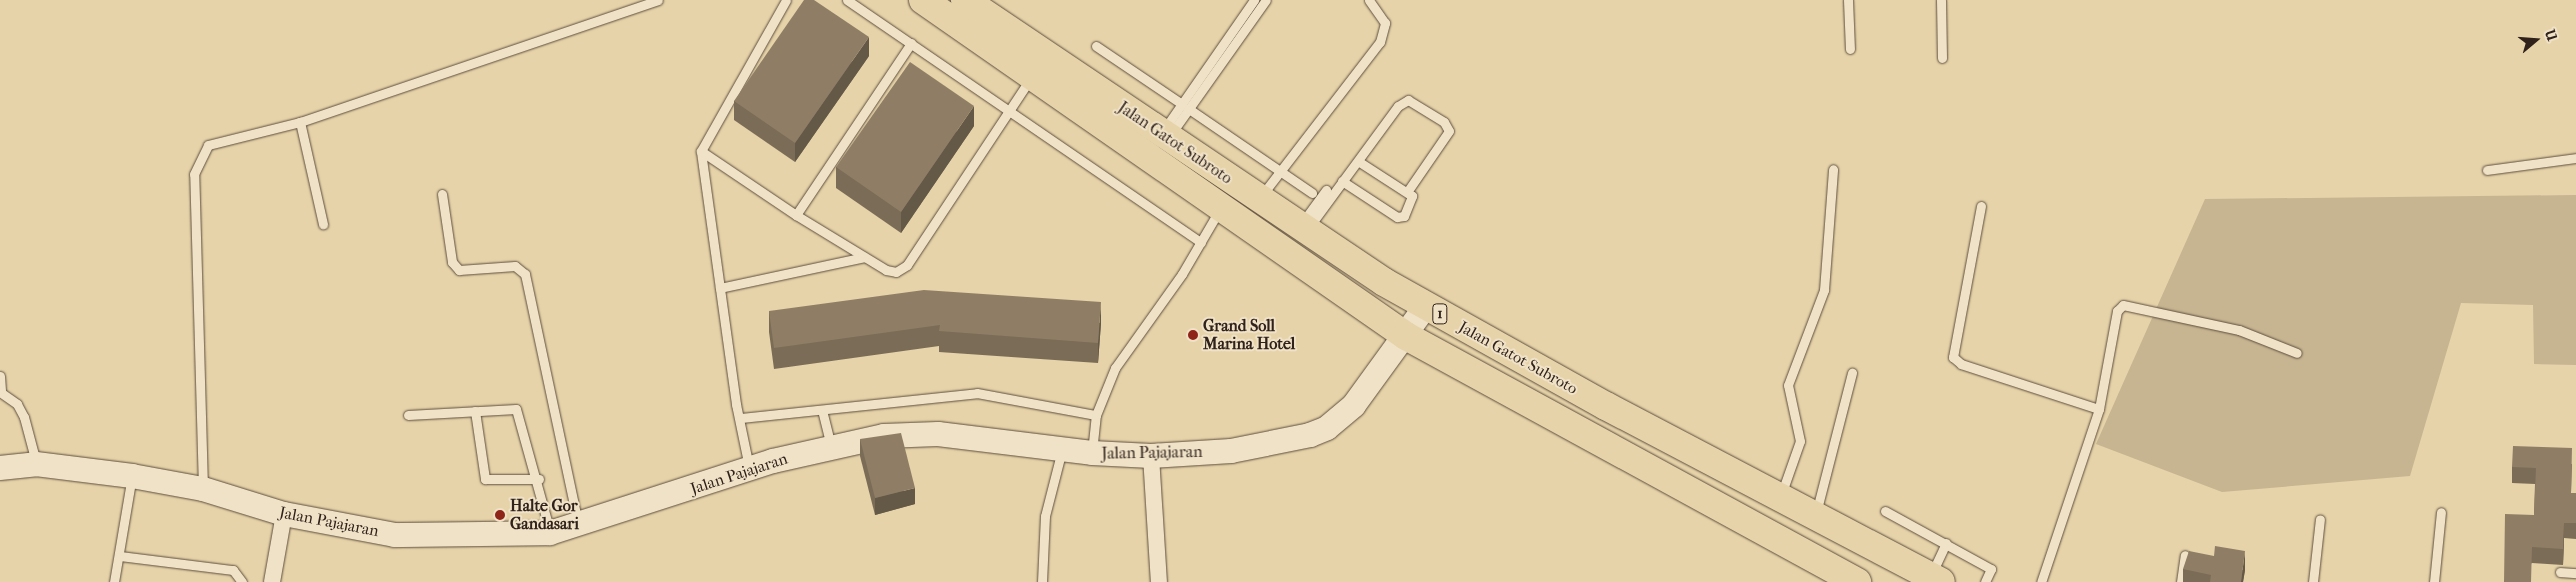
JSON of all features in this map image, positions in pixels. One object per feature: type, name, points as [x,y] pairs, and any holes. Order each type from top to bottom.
[{"type":"highway","name":"Jalan Gatot Subroto","points":[[923,0],[1406,336],[1857,582]]},
{"type":"highway","name":"Jalan Gatot Subroto","points":[[977,3],[1164,136],[1426,306],[1816,516],[1921,576]]},
{"type":"main road","name":"Jalan Pajajaran","points":[[0,468],[36,464],[132,476],[203,488],[284,514],[396,535],[550,533],[579,526],[750,469],[884,436],[938,434],[1062,450],[1152,456],[1231,451],[1327,428],[1354,405],[1426,306]]},
{"type":"street","points":[[1152,456],[1159,582]]},
{"type":"street","points":[[272,582],[284,514]]},
{"type":"lane","points":[[203,488],[196,163],[208,145],[300,122],[658,0]]},
{"type":"lane","points":[[750,469],[742,418],[736,404],[701,150],[786,0]]},
{"type":"lane","points":[[847,0],[1009,108],[1201,242]]},
{"type":"lane","points":[[1186,106],[1254,0]]},
{"type":"lane","points":[[1164,136],[1266,0]]},
{"type":"lane","points":[[1259,199],[1380,42],[1385,23],[1369,0]]},
{"type":"lane","points":[[1848,0],[1850,49]]},
{"type":"lane","points":[[1942,0],[1942,58]]},
{"type":"lane","points":[[796,215],[911,43]]},
{"type":"lane","points":[[1096,46],[1312,193]]},
{"type":"lane","points":[[701,150],[796,215],[886,270],[896,272],[907,265],[1009,108],[1033,76]]},
{"type":"lane","points":[[1304,228],[1358,161],[1398,106],[1408,100],[1418,103],[1449,131],[1407,192]]},
{"type":"lane","points":[[300,122],[324,224]]},
{"type":"lane","points":[[2487,170],[2576,158]]},
{"type":"lane","points":[[1342,181],[1397,218],[1404,216],[1413,202],[1407,192],[1358,161]]},
{"type":"lane","points":[[1780,497],[1800,441],[1788,385],[1824,290],[1832,169]]},
{"type":"lane","points":[[1304,228],[1326,190]]},
{"type":"lane","points":[[442,194],[452,262],[458,270],[515,266],[524,274],[579,526]]},
{"type":"lane","points":[[1092,453],[1096,415],[1127,346],[1201,242],[1221,206]]},
{"type":"lane","points":[[1981,206],[1953,357],[1961,364],[2099,409]]},
{"type":"lane","points":[[720,288],[864,257]]},
{"type":"lane","points":[[2041,582],[2099,409],[2117,311],[2123,305],[2239,330],[2297,353]]},
{"type":"lane","points":[[1816,516],[1852,374]]},
{"type":"lane","points":[[0,376],[1,392],[24,417],[36,464]]},
{"type":"lane","points":[[742,418],[977,393],[1096,415]]},
{"type":"lane","points":[[408,415],[516,408],[539,479],[550,533]]},
{"type":"lane","points":[[822,410],[831,448]]},
{"type":"lane","points":[[475,411],[485,480],[539,479]]},
{"type":"lane","points":[[1042,582],[1045,516],[1062,450]]},
{"type":"lane","points":[[114,582],[120,556],[132,476]]},
{"type":"lane","points":[[1885,511],[1991,569],[1985,582]]},
{"type":"lane","points":[[2434,582],[2441,512]]},
{"type":"lane","points":[[2313,582],[2320,519]]},
{"type":"lane","points":[[1921,576],[1946,544]]},
{"type":"lane","points":[[2181,582],[2185,555]]},
{"type":"lane","points":[[120,556],[233,570],[242,582]]},
{"type":"lane","points":[[2560,572],[2576,573]]},
{"type":"shaded area","points":[[2576,195],[2576,365],[2534,364],[2533,305],[2461,303],[2410,476],[2222,492],[2096,444],[2205,199]]},
{"type":"building","points":[[804,0],[814,0],[869,37],[795,143],[734,101]]},
{"type":"building","points":[[910,62],[974,106],[901,212],[836,167]]},
{"type":"building","points":[[924,290],[1101,302],[1098,343],[939,331],[940,325],[774,348],[769,311]]},
{"type":"building","points":[[901,433],[915,488],[875,498],[860,439]]},
{"type":"building","points":[[2513,446],[2572,448],[2571,493],[2576,493],[2576,523],[2564,523],[2563,549],[2532,547],[2531,582],[2504,582],[2505,514],[2534,515],[2536,468],[2512,467]]},
{"type":"building","points":[[2215,546],[2245,551],[2241,582],[2210,582],[2211,575],[2183,569],[2189,551],[2214,556]]},
{"type":"place","name":"Grand Soll Marina Hotel","points":[[1193,335]]},
{"type":"place","name":"Halte Gor Gandasari","points":[[500,515]]}]
